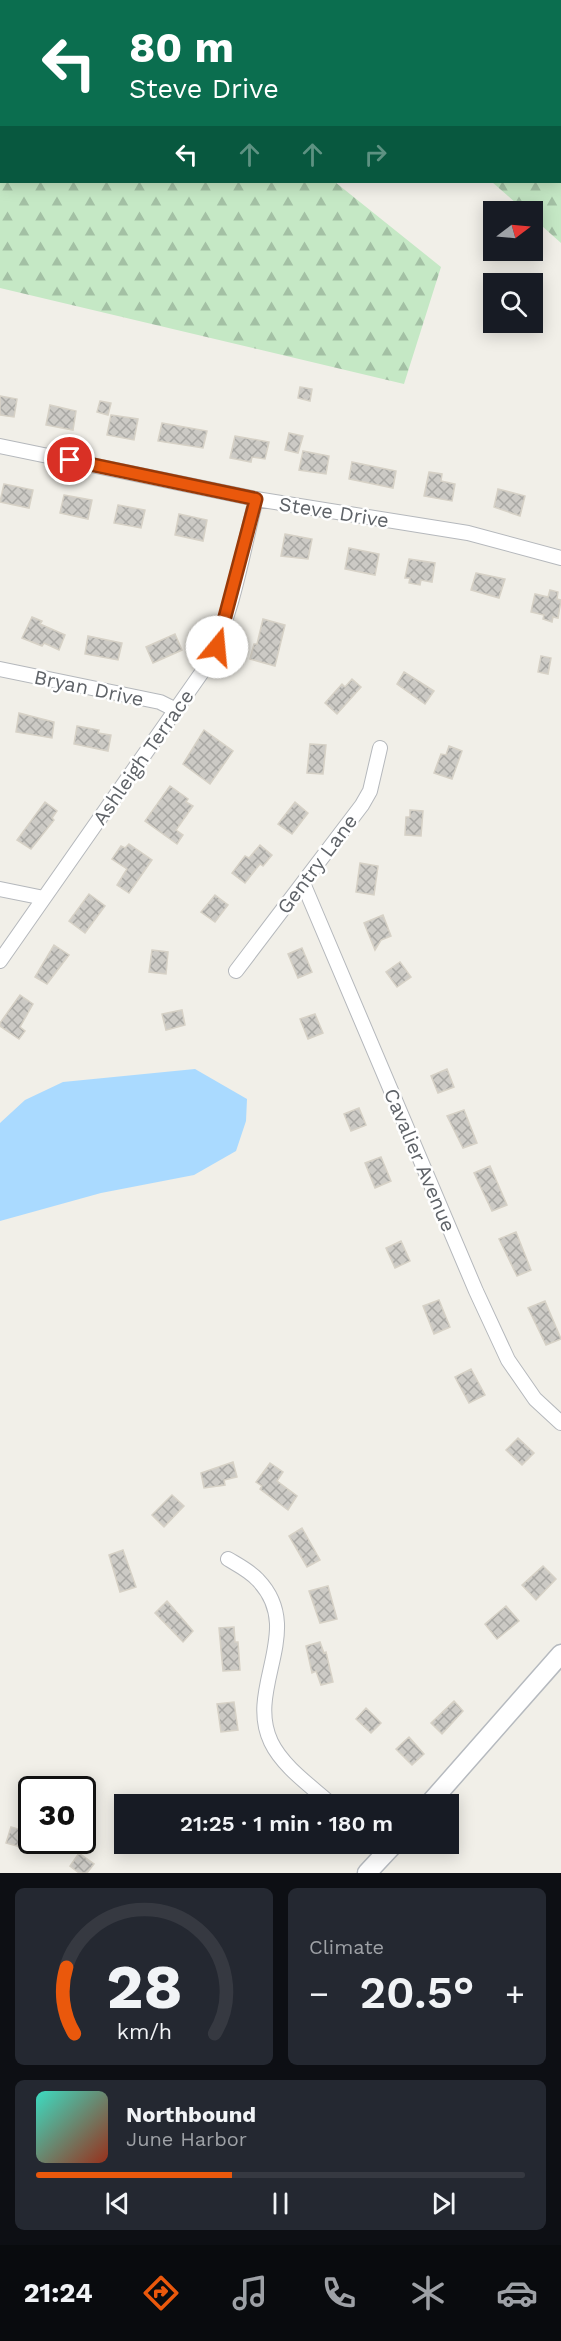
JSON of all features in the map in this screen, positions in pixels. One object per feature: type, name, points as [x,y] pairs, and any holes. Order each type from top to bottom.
[{"type":"street","name":"Steve Drive","points":[[0,446],[256,499],[468,533],[561,558]]},
{"type":"street","name":"Ashleigh Terrace","points":[[0,961],[177,710],[217,647],[256,499]]},
{"type":"street","name":"Bryan Drive","points":[[0,669],[159,702],[177,710]]},
{"type":"street","name":"Gentry Lane","points":[[236,971],[362,805],[374,780],[380,748]]},
{"type":"street","name":"Cavalier Avenue","points":[[303,883],[476,1291],[508,1360],[535,1399],[561,1423]]},
{"type":"street","points":[[0,889],[44,898]]},
{"type":"street","points":[[228,1559],[256,1578],[266,1589],[274,1605],[278,1641],[265,1696],[265,1715],[270,1741],[286,1762],[320,1794]]},
{"type":"street","points":[[438,1794],[561,1654]]},
{"type":"street","points":[[368,1873],[380,1854]]},
{"type":"green space","points":[[0,183],[336,183],[441,267],[404,384],[0,288]]},
{"type":"green space","points":[[493,183],[561,183],[561,243],[543,227],[543,201],[514,201]]},
{"type":"water","points":[[195,1069],[247,1099],[246,1121],[236,1151],[194,1175],[101,1193],[0,1221],[0,1123],[25,1100],[63,1082]]},
{"type":"building","points":[[300,387],[312,389],[310,401],[298,398]]},
{"type":"building","points":[[0,396],[17,399],[14,417],[0,415]]},
{"type":"building","points":[[100,401],[111,403],[108,415],[97,412]]},
{"type":"building","points":[[50,405],[76,411],[73,430],[46,425]]},
{"type":"building","points":[[111,415],[138,419],[134,440],[107,435]]},
{"type":"building","points":[[162,423],[207,431],[203,448],[158,441]]},
{"type":"building","points":[[289,433],[303,436],[298,453],[285,450]]},
{"type":"building","points":[[235,436],[269,442],[265,459],[252,457],[251,462],[230,458]]},
{"type":"building","points":[[303,451],[329,456],[326,474],[299,470]]},
{"type":"building","points":[[352,462],[396,471],[393,488],[349,479]]},
{"type":"building","points":[[429,472],[442,474],[441,481],[455,484],[452,501],[424,496]]},
{"type":"building","points":[[4,484],[33,490],[29,508],[0,502]]},
{"type":"building","points":[[498,489],[525,496],[520,516],[494,507]]},
{"type":"building","points":[[64,495],[92,500],[88,519],[60,513]]},
{"type":"building","points":[[118,505],[145,510],[141,528],[114,523]]},
{"type":"building","points":[[179,514],[207,520],[203,541],[175,535]]},
{"type":"building","points":[[285,534],[312,539],[308,559],[281,556]]},
{"type":"building","points":[[349,548],[379,554],[375,575],[345,569]]},
{"type":"building","points":[[409,559],[435,563],[432,582],[421,580],[420,585],[409,583],[410,578],[405,578]]},
{"type":"building","points":[[476,573],[505,579],[499,598],[471,590]]},
{"type":"building","points":[[550,590],[558,592],[557,599],[561,600],[558,618],[553,617],[552,622],[543,619],[544,615],[531,612],[535,594],[548,597]]},
{"type":"building","points":[[32,617],[42,621],[40,624],[65,635],[59,650],[44,643],[42,646],[22,638]]},
{"type":"building","points":[[263,619],[285,625],[275,666],[250,659],[254,644],[257,644]]},
{"type":"building","points":[[175,634],[182,650],[153,663],[146,647]]},
{"type":"building","points":[[88,636],[122,643],[118,660],[85,654]]},
{"type":"building","points":[[541,656],[551,658],[548,674],[538,672]]},
{"type":"building","points":[[404,672],[434,691],[425,704],[397,684]]},
{"type":"building","points":[[352,679],[361,687],[337,714],[325,703],[342,684],[345,687]]},
{"type":"building","points":[[19,713],[54,722],[52,738],[16,732]]},
{"type":"building","points":[[77,726],[111,735],[108,751],[74,744]]},
{"type":"building","points":[[204,730],[233,751],[210,784],[183,764]]},
{"type":"building","points":[[310,744],[326,745],[323,774],[307,773]]},
{"type":"building","points":[[449,746],[462,751],[452,779],[434,773],[441,754],[446,755]]},
{"type":"building","points":[[170,786],[188,799],[186,802],[193,806],[176,830],[183,835],[177,844],[145,821]]},
{"type":"building","points":[[45,802],[57,811],[52,818],[54,820],[31,849],[17,840]]},
{"type":"building","points":[[295,802],[308,813],[292,834],[278,824]]},
{"type":"building","points":[[410,810],[423,811],[421,836],[405,835],[406,817],[410,817]]},
{"type":"building","points":[[129,844],[152,860],[129,893],[117,885],[127,869],[112,859],[121,846],[125,848]]},
{"type":"building","points":[[260,845],[272,855],[263,866],[260,864],[245,883],[232,873],[245,856],[249,858]]},
{"type":"building","points":[[360,863],[378,866],[374,895],[356,892]]},
{"type":"building","points":[[89,894],[105,906],[85,933],[69,921]]},
{"type":"building","points":[[215,895],[228,905],[215,922],[201,912]]},
{"type":"building","points":[[383,915],[391,936],[381,940],[375,950],[364,923]]},
{"type":"building","points":[[54,945],[69,955],[47,984],[35,977]]},
{"type":"building","points":[[302,948],[312,972],[298,978],[288,954]]},
{"type":"building","points":[[152,950],[168,952],[166,974],[149,972]]},
{"type":"building","points":[[400,962],[411,977],[397,987],[386,972]]},
{"type":"building","points":[[20,995],[33,1004],[20,1027],[25,1031],[19,1039],[0,1026],[0,1023]]},
{"type":"building","points":[[182,1010],[185,1025],[166,1030],[162,1014]]},
{"type":"building","points":[[315,1014],[323,1033],[308,1039],[300,1019]]},
{"type":"building","points":[[447,1069],[454,1087],[438,1093],[431,1076]]},
{"type":"building","points":[[359,1108],[366,1125],[351,1131],[344,1114]]},
{"type":"building","points":[[464,1110],[477,1143],[463,1148],[447,1116]]},
{"type":"building","points":[[381,1157],[391,1181],[375,1188],[365,1163]]},
{"type":"building","points":[[490,1166],[507,1205],[492,1211],[474,1173]]},
{"type":"building","points":[[516,1232],[531,1270],[517,1276],[499,1239]]},
{"type":"building","points":[[401,1241],[410,1261],[395,1268],[386,1248]]},
{"type":"building","points":[[439,1300],[450,1327],[434,1334],[423,1306]]},
{"type":"building","points":[[545,1301],[561,1339],[546,1345],[528,1308]]},
{"type":"building","points":[[471,1369],[485,1395],[469,1403],[455,1377]]},
{"type":"building","points":[[518,1438],[534,1453],[522,1465],[506,1450]]},
{"type":"building","points":[[233,1462],[237,1477],[224,1480],[225,1485],[204,1488],[201,1473]]},
{"type":"building","points":[[270,1463],[283,1472],[277,1481],[297,1496],[288,1510],[260,1489],[262,1486],[256,1482]]},
{"type":"building","points":[[172,1495],[184,1506],[164,1527],[152,1515]]},
{"type":"building","points":[[302,1528],[320,1560],[307,1567],[289,1536]]},
{"type":"building","points":[[123,1550],[136,1587],[120,1592],[109,1555]]},
{"type":"building","points":[[543,1566],[556,1579],[536,1600],[522,1585]]},
{"type":"building","points":[[328,1586],[337,1619],[320,1623],[309,1591]]},
{"type":"building","points":[[167,1601],[193,1631],[183,1642],[155,1613]]},
{"type":"building","points":[[506,1606],[519,1621],[497,1639],[485,1624]]},
{"type":"building","points":[[234,1627],[235,1642],[238,1642],[240,1670],[223,1671],[219,1628]]},
{"type":"building","points":[[320,1642],[324,1653],[326,1652],[333,1682],[321,1685],[316,1671],[312,1673],[306,1646]]},
{"type":"building","points":[[454,1701],[463,1711],[442,1734],[431,1723]]},
{"type":"building","points":[[234,1702],[238,1730],[221,1732],[217,1704]]},
{"type":"building","points":[[366,1708],[381,1723],[371,1733],[356,1719]]},
{"type":"building","points":[[409,1737],[424,1754],[412,1765],[396,1749]]},
{"type":"building","points":[[11,1827],[18,1829],[18,1846],[6,1843]]},
{"type":"building","points":[[78,1854],[94,1864],[87,1873],[79,1873],[70,1866]]},
{"type":"route","points":[[70,460],[256,499],[217,647]]}]
